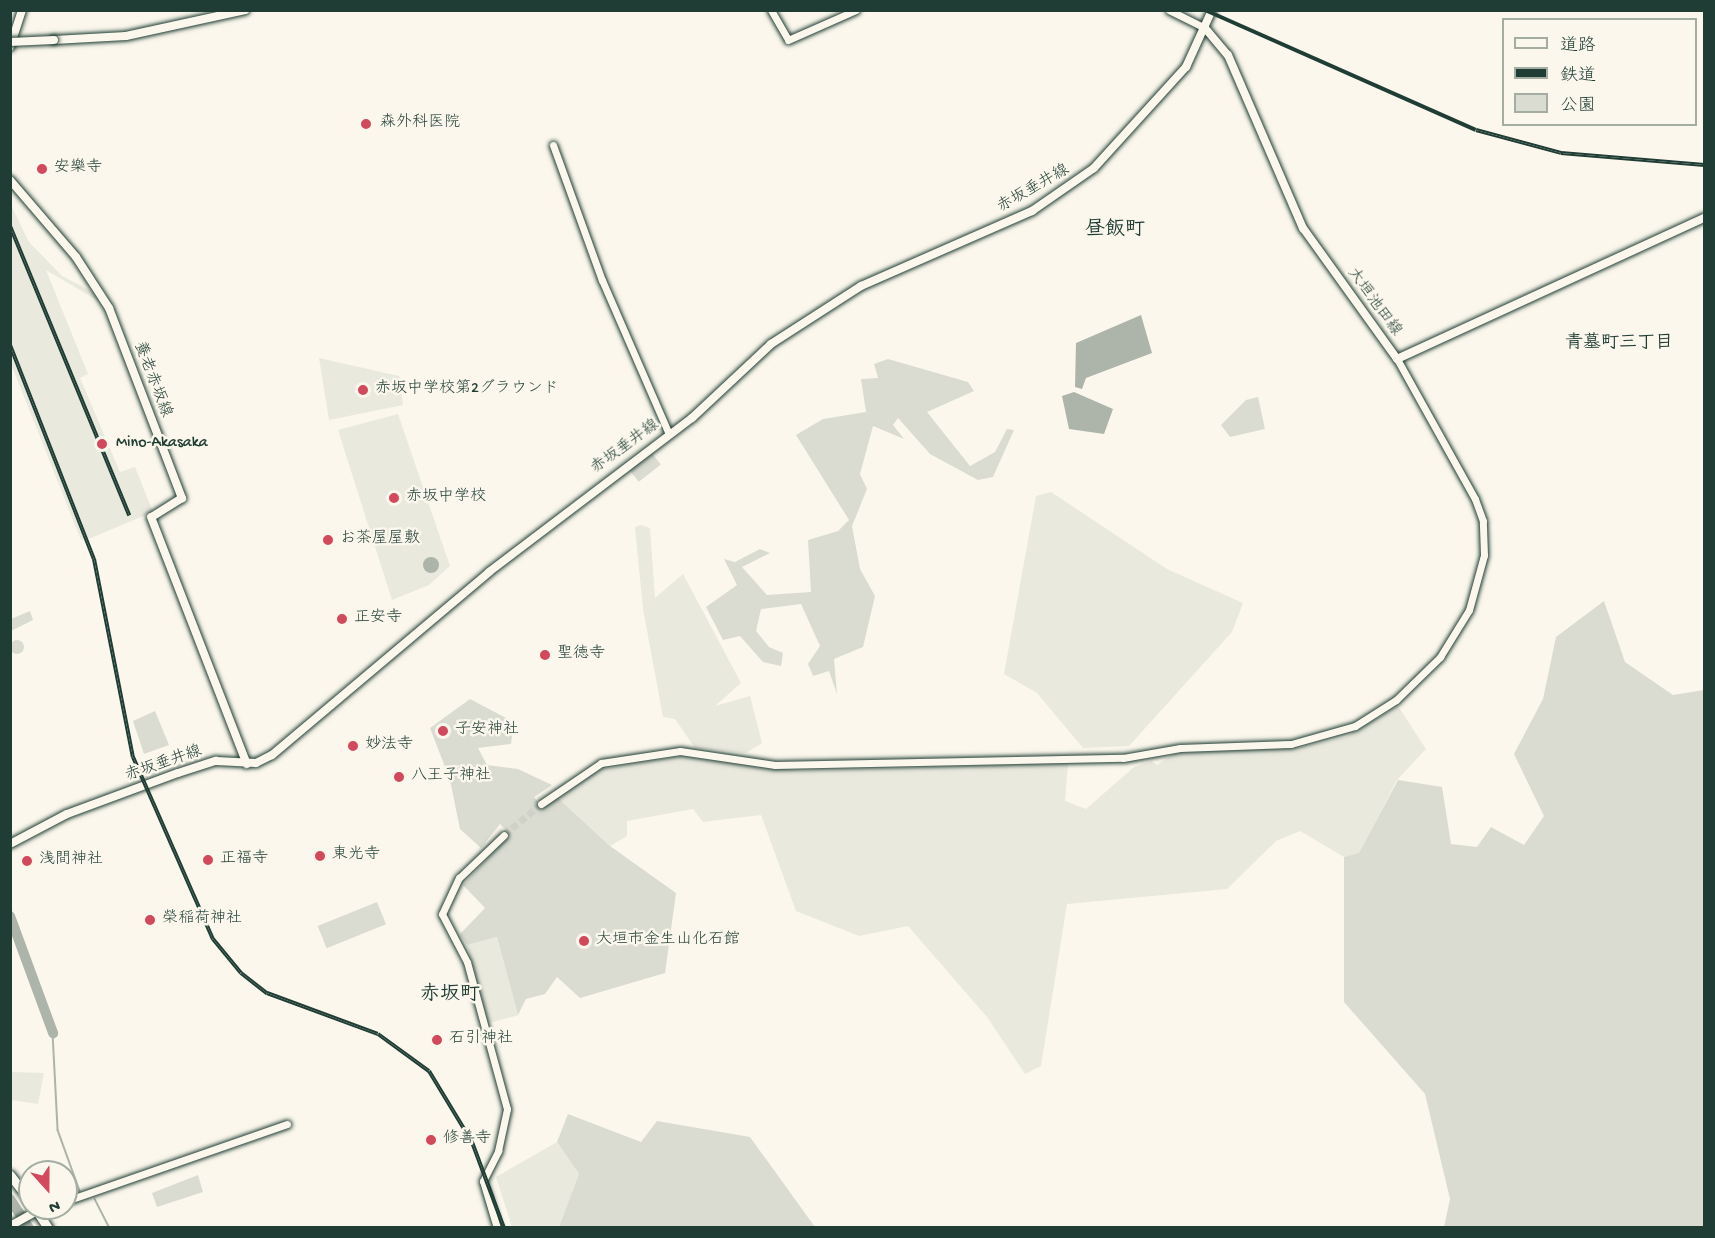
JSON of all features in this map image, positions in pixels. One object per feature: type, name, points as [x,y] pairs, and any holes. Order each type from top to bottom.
[{"type":"main road","points":[[22,10],[10,44],[126,36],[245,10]]},
{"type":"main road","name":"赤坂垂井線","points":[[10,844],[67,814],[178,773],[216,761],[247,764],[279,750],[489,572],[669,434],[771,344],[827,305],[1032,211],[1084,176],[1159,101],[1191,61],[1212,10]]},
{"type":"main road","name":"大垣池田線","points":[[1205,28],[1228,55],[1303,228],[1397,359],[1704,218]]},
{"type":"main road","name":"養老赤坂線","points":[[10,180],[76,257],[109,308],[182,498],[151,517],[247,764]]},
{"type":"street","points":[[771,10],[789,40],[856,10]]},
{"type":"street","points":[[1169,10],[1205,28]]},
{"type":"street","points":[[553,145],[597,266],[669,434]]},
{"type":"street","points":[[541,804],[601,763],[680,751],[775,765],[1123,758],[1180,748],[1291,744],[1355,726],[1396,700],[1440,657],[1469,610],[1484,555],[1483,520],[1475,499],[1397,359]]},
{"type":"street","points":[[497,1227],[483,1181],[498,1151],[507,1109],[466,962],[442,914],[459,878],[504,835]]},
{"type":"street","points":[[78,1197],[287,1124]]},
{"type":"shaded area","points":[[10,203],[29,242],[62,276],[99,295],[102,303],[46,270],[88,374],[80,378],[120,472],[135,467],[153,512],[91,538],[81,540],[11,364]]},
{"type":"shaded area","points":[[1141,315],[1152,353],[1086,378],[1082,389],[1075,387],[1076,343]]},
{"type":"shaded area","name":"赤坂中学校第2グラウンド","points":[[319,358],[399,376],[403,405],[329,420]]},
{"type":"shaded area","points":[[1074,392],[1113,409],[1104,434],[1069,429],[1062,396]]},
{"type":"shaded area","name":"赤坂中学校","points":[[398,414],[450,566],[429,585],[392,600],[338,430]]},
{"type":"shaded area","points":[[1051,492],[1167,569],[1243,603],[1232,632],[1129,746],[1083,748],[1037,693],[1004,674],[1036,496]]},
{"type":"shaded area","points":[[641,525],[650,528],[655,598],[683,574],[741,683],[715,706],[750,696],[762,743],[746,753],[695,748],[675,719],[663,717],[643,609],[635,527]]},
{"type":"shaded area","points":[[428,557],[434,557],[439,565],[437,571],[428,573],[423,568],[423,562]]},
{"type":"shaded area","points":[[1398,706],[1426,749],[1397,780],[1359,854],[1344,857],[1300,831],[1276,841],[1227,889],[1067,904],[1041,1066],[1025,1074],[987,1017],[908,926],[859,936],[796,911],[761,815],[703,822],[693,809],[627,821],[627,836],[610,846],[557,797],[598,770],[682,756],[799,771],[1068,763],[1065,801],[1086,809],[1134,767],[1151,761],[1157,765],[1175,753],[1298,748],[1346,737]]},
{"type":"shaded area","points":[[497,937],[518,1015],[488,1023],[467,945]]},
{"type":"shaded area","points":[[11,1072],[44,1073],[38,1104],[11,1100]]},
{"type":"shaded area","points":[[557,1142],[579,1174],[559,1228],[512,1227],[496,1177]]},
{"type":"green space","points":[[888,359],[968,382],[974,391],[927,412],[970,466],[995,452],[1007,429],[1014,430],[993,477],[978,480],[930,454],[898,418],[893,425],[904,439],[873,426],[860,474],[867,489],[852,526],[860,569],[875,596],[863,647],[834,659],[837,694],[829,671],[813,676],[808,664],[820,646],[801,604],[761,609],[756,631],[769,647],[783,653],[781,666],[763,662],[740,636],[723,640],[706,607],[737,585],[724,559],[735,562],[760,549],[770,553],[742,567],[767,595],[811,592],[808,540],[838,531],[849,520],[796,435],[823,419],[866,412],[861,379],[878,378],[874,364]]},
{"type":"green space","points":[[1258,397],[1265,429],[1230,437],[1221,425],[1246,400]]},
{"type":"green space","points":[[651,452],[661,465],[639,482],[629,469]]},
{"type":"green space","points":[[1604,601],[1625,662],[1673,695],[1704,690],[1704,1227],[1444,1227],[1450,1199],[1425,1094],[1344,1002],[1344,857],[1359,853],[1398,780],[1442,787],[1451,844],[1477,847],[1491,827],[1524,845],[1544,816],[1514,754],[1543,699],[1556,637]]},
{"type":"green space","points":[[30,611],[33,620],[11,631],[11,619]]},
{"type":"green space","points":[[17,640],[22,642],[24,647],[22,652],[17,654],[12,652],[10,647],[12,642]]},
{"type":"green space","points":[[470,699],[514,722],[511,744],[478,748],[487,765],[518,769],[552,785],[534,797],[542,807],[557,797],[610,846],[676,893],[665,973],[580,998],[557,977],[545,994],[526,999],[518,1015],[497,937],[467,945],[460,934],[485,908],[463,885],[510,834],[500,824],[481,848],[460,829],[450,780],[430,728]]},
{"type":"green space","points":[[155,711],[169,745],[144,754],[133,721]]},
{"type":"green space","points":[[377,902],[386,924],[327,948],[318,926]]},
{"type":"green space","points":[[568,1114],[641,1142],[657,1121],[750,1137],[815,1227],[559,1227],[579,1174],[557,1142]]},
{"type":"green space","points":[[198,1175],[203,1192],[157,1207],[152,1193]]},
{"type":"waterway","points":[[10,916],[53,1033]]},
{"type":"waterway","points":[[53,1033],[58,1130],[80,1191]]},
{"type":"waterway","points":[[10,1199],[29,1228]]},
{"type":"waterway","points":[[95,1199],[110,1228]]},
{"type":"tunnel","points":[[504,835],[541,804]]},
{"type":"railway","points":[[1205,10],[1476,130],[1561,153],[1704,165]]},
{"type":"railway","points":[[10,226],[129,515]]},
{"type":"railway","points":[[10,345],[94,559],[133,757],[213,939],[241,973],[267,993],[378,1034],[429,1071],[472,1142],[504,1228]]},
{"type":"place","name":"森外科医院","points":[[366,124]]},
{"type":"place","name":"安樂寺","points":[[42,169]]},
{"type":"place","name":"赤坂中学校第2グラウンド","points":[[363,390]]},
{"type":"place","name":"Mino-Akasaka","points":[[102,444]]},
{"type":"place","name":"赤坂中学校","points":[[394,498]]},
{"type":"place","name":"お茶屋屋敷","points":[[328,540]]},
{"type":"place","name":"正安寺","points":[[342,619]]},
{"type":"place","name":"聖徳寺","points":[[545,655]]},
{"type":"place","name":"子安神社","points":[[443,731]]},
{"type":"place","name":"妙法寺","points":[[353,746]]},
{"type":"place","name":"八王子神社","points":[[399,777]]},
{"type":"place","name":"東光寺","points":[[320,856]]},
{"type":"place","name":"正福寺","points":[[208,860]]},
{"type":"place","name":"浅間神社","points":[[27,861]]},
{"type":"place","name":"榮稲荷神社","points":[[150,920]]},
{"type":"place","name":"大垣市金生山化石館","points":[[584,941]]},
{"type":"place","name":"石引神社","points":[[437,1040]]},
{"type":"place","name":"修善寺","points":[[431,1140]]},
{"type":"district","name":"昼飯町","points":[[1115,230]]},
{"type":"district","name":"青墓町三丁目","points":[[1619,344]]},
{"type":"district","name":"赤坂町","points":[[450,995]]}]
